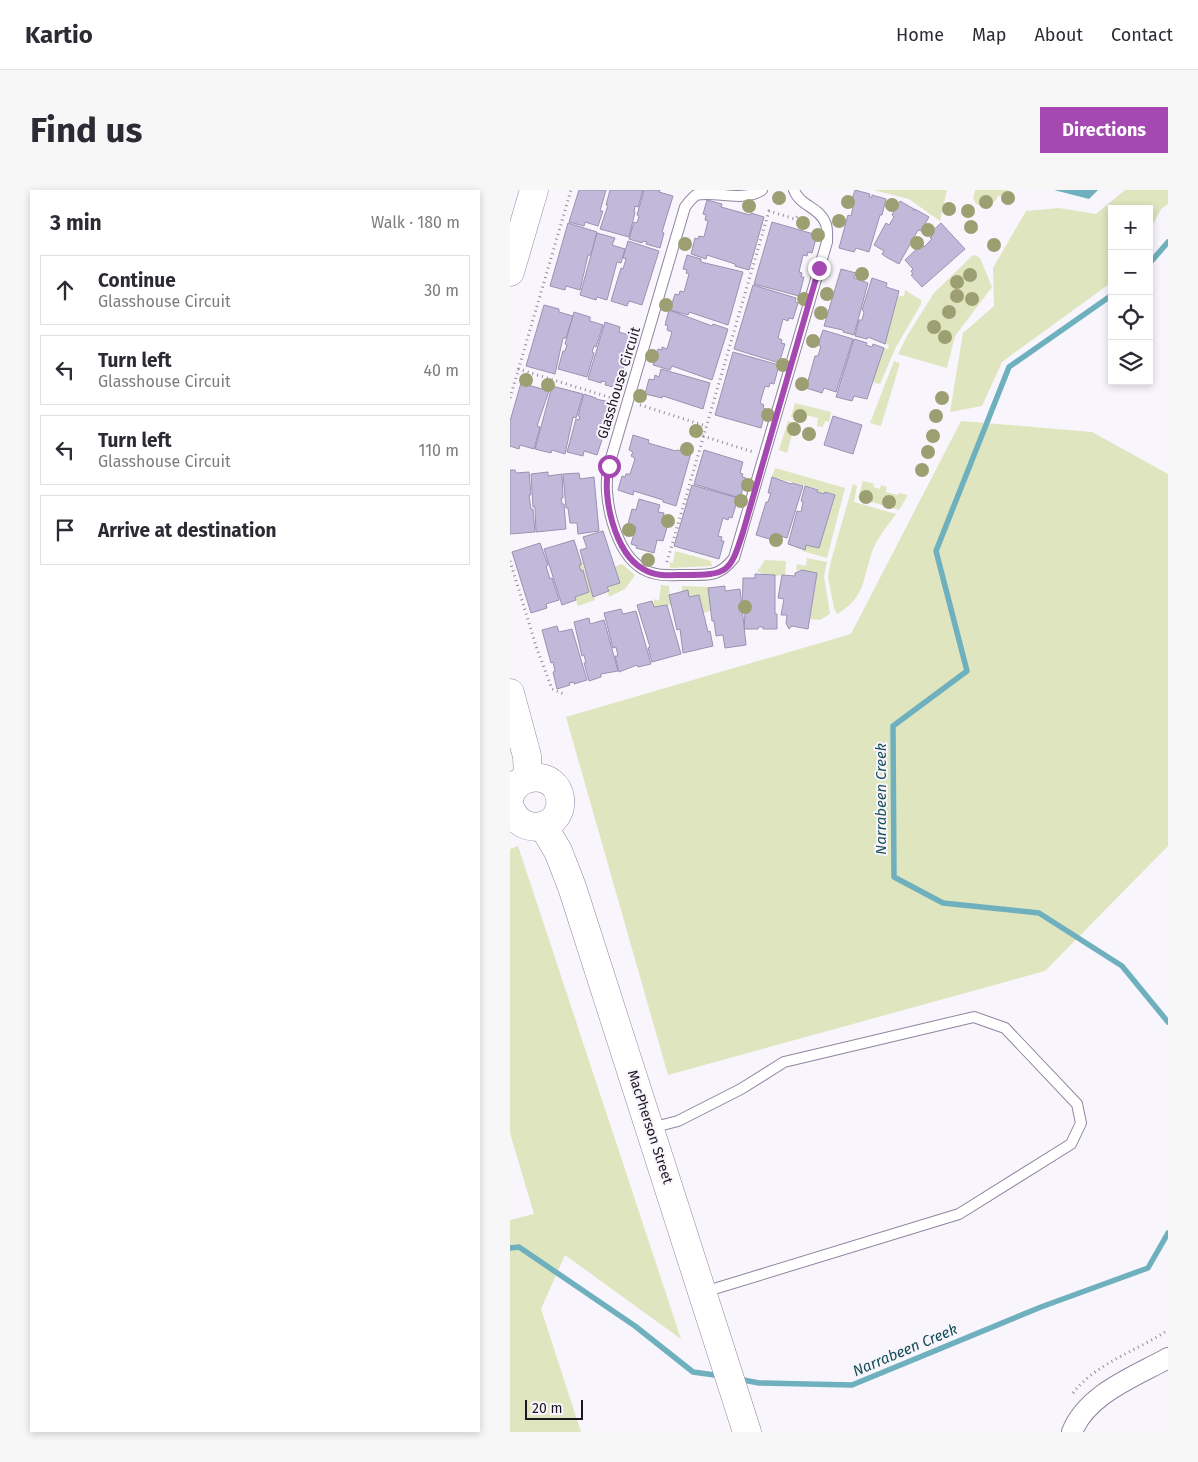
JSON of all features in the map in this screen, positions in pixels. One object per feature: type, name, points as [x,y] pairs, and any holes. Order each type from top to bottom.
[{"type":"street","points":[[510,272],[534,190]]},
{"type":"street","points":[[510,693],[527,756],[519,786],[545,779],[557,790],[560,799],[556,815],[550,822],[534,828],[525,826],[518,821],[510,807]]},
{"type":"street","name":"MacPherson Street","points":[[543,826],[558,851],[572,887],[744,1424]]},
{"type":"street","points":[[1072,1432],[1077,1420],[1097,1397],[1168,1358]]},
{"type":"lane","name":"Glasshouse Circuit","points":[[762,190],[744,195],[706,190],[696,195],[685,207],[607,471],[606,493],[611,515],[628,558],[642,569],[656,575],[711,575],[724,570],[734,558],[827,242],[825,221],[804,204],[794,190]]},
{"type":"lane","points":[[650,1128],[678,1121],[741,1089],[784,1062],[974,1018],[1004,1028],[1077,1104],[1081,1123],[1071,1144],[959,1214],[702,1292]]},
{"type":"path","points":[[510,398],[572,190]]},
{"type":"path","points":[[663,575],[769,211],[795,219],[810,207]]},
{"type":"path","points":[[518,369],[621,399]]},
{"type":"path","points":[[636,404],[706,426]]},
{"type":"path","points":[[703,436],[765,456]]},
{"type":"path","points":[[510,561],[536,646],[552,689],[564,694]]},
{"type":"green space","points":[[873,190],[947,190],[940,221],[909,199]]},
{"type":"green space","points":[[975,190],[1009,190],[1005,196],[998,196],[992,204],[983,206],[976,204],[973,198]]},
{"type":"green space","points":[[1125,190],[1168,190],[1168,204],[1161,209],[1153,224],[1153,205],[1108,205],[1108,285],[1002,362],[982,406],[950,412],[963,333],[994,306],[993,268],[1026,211],[1059,208],[1096,214]]},
{"type":"green space","points":[[975,255],[980,258],[992,287],[955,336],[947,368],[898,354],[934,293]]},
{"type":"green space","points":[[905,290],[921,300],[921,304],[896,347],[880,384],[875,383],[873,380],[884,348],[888,349],[889,345],[885,344],[898,296],[904,296]]},
{"type":"green space","points":[[894,361],[900,363],[881,426],[870,423]]},
{"type":"green space","points":[[795,403],[831,412],[829,422],[825,421],[823,427],[817,426],[818,418],[797,413],[796,418],[791,417]]},
{"type":"green space","points":[[788,421],[795,423],[787,453],[779,450]]},
{"type":"green space","points":[[961,421],[1092,432],[1168,474],[1168,846],[1045,971],[668,1075],[566,717],[851,634]]},
{"type":"green space","points":[[775,468],[845,488],[827,558],[802,551],[805,550],[806,545],[819,548],[835,495],[817,492],[818,489],[772,477]]},
{"type":"green space","points":[[863,481],[874,484],[873,487],[880,489],[881,485],[887,487],[886,492],[908,495],[899,510],[858,498]]},
{"type":"green space","points":[[853,484],[857,486],[854,502],[896,514],[874,547],[859,593],[847,607],[837,614],[828,577]]},
{"type":"green space","points":[[675,551],[711,561],[712,566],[670,568],[670,562],[673,563]]},
{"type":"green space","points":[[807,558],[827,562],[824,576],[830,614],[820,620],[810,619],[817,573],[796,570],[797,564],[806,566]]},
{"type":"green space","points":[[765,560],[786,561],[785,575],[775,576],[757,572]]},
{"type":"green space","points":[[581,562],[585,564],[583,565],[595,600],[578,606],[575,597],[589,592],[583,571],[581,571],[579,565],[581,565]]},
{"type":"green space","points":[[622,564],[635,575],[625,589],[609,597],[607,587],[620,583],[614,567]]},
{"type":"green space","points":[[661,585],[669,586],[671,605],[654,607],[654,599],[659,601]]},
{"type":"green space","points":[[682,586],[709,587],[710,611],[704,613],[699,595],[689,597],[687,590],[682,592]]},
{"type":"green space","points":[[518,846],[681,1339],[565,1255],[541,1309],[581,1432],[510,1432],[510,1220],[534,1214],[510,1133],[510,849]]},
{"type":"water","points":[[1054,190],[1098,190],[1089,199]]},
{"type":"building","points":[[579,190],[606,190],[600,211],[603,211],[598,226],[585,222],[584,226],[569,222]]},
{"type":"building","points":[[610,190],[643,190],[638,207],[635,206],[629,237],[600,229],[608,205],[606,205]]},
{"type":"building","points":[[644,190],[660,190],[659,192],[673,196],[662,232],[664,233],[660,248],[646,244],[647,242],[643,241],[642,243],[629,239],[634,222],[637,223],[639,216],[637,215]]},
{"type":"building","points":[[855,190],[870,194],[869,197],[872,197],[872,195],[886,199],[869,252],[856,248],[854,252],[839,248],[848,215],[851,216],[853,207],[850,206]]},
{"type":"building","points":[[707,200],[722,204],[721,207],[764,217],[749,270],[707,255],[706,259],[691,254],[695,238],[698,239],[699,236],[704,237],[708,221],[705,220],[706,215],[703,214]]},
{"type":"building","points":[[900,201],[914,209],[913,211],[915,209],[929,217],[921,231],[918,230],[899,264],[882,254],[884,251],[874,245],[886,223],[889,225],[894,217],[892,215]]},
{"type":"building","points":[[772,222],[817,235],[812,253],[808,252],[807,256],[803,255],[799,272],[802,273],[801,277],[804,277],[799,296],[754,284]]},
{"type":"building","points":[[568,223],[597,232],[591,255],[588,255],[580,290],[566,286],[565,290],[550,286]]},
{"type":"building","points":[[941,223],[965,249],[922,287],[911,275],[913,274],[911,271],[913,269],[905,260],[922,244],[924,247],[932,239],[930,238],[932,236],[930,233]]},
{"type":"building","points":[[597,233],[615,238],[612,245],[625,249],[621,263],[617,262],[607,300],[597,297],[596,300],[580,295]]},
{"type":"building","points":[[628,241],[659,251],[642,305],[629,301],[627,306],[611,301],[621,268],[623,269],[626,259],[623,258]]},
{"type":"building","points":[[687,255],[701,259],[701,262],[743,272],[728,325],[689,312],[688,315],[670,310],[675,294],[679,295],[680,291],[684,292],[689,274],[686,273],[687,270],[683,269]]},
{"type":"building","points":[[841,269],[856,273],[854,278],[868,283],[854,335],[843,332],[843,330],[824,326]]},
{"type":"building","points":[[872,278],[887,283],[886,287],[899,291],[885,344],[868,337],[867,339],[855,336],[859,320],[862,320],[864,312],[862,310]]},
{"type":"building","points":[[753,285],[796,298],[795,302],[798,303],[793,319],[789,318],[788,321],[783,319],[778,338],[782,340],[781,343],[785,344],[779,363],[734,349]]},
{"type":"building","points":[[544,305],[559,309],[559,312],[573,316],[566,338],[563,338],[555,374],[526,366]]},
{"type":"building","points":[[669,310],[712,326],[713,324],[728,329],[712,380],[672,366],[670,370],[653,365],[658,349],[662,350],[662,347],[667,349],[672,332],[667,330],[668,326],[665,325]]},
{"type":"building","points":[[574,312],[590,317],[590,321],[603,325],[596,347],[594,346],[592,352],[594,353],[587,377],[558,369],[563,351],[565,351],[567,345],[565,344]]},
{"type":"building","points":[[605,322],[620,327],[619,332],[632,336],[618,388],[605,385],[606,382],[601,381],[601,383],[588,379]]},
{"type":"building","points":[[823,330],[853,339],[836,392],[824,388],[822,393],[806,388],[815,356],[818,356],[821,346],[818,345]]},
{"type":"building","points":[[854,339],[867,343],[866,345],[872,347],[873,344],[884,348],[867,399],[854,396],[852,401],[836,397]]},
{"type":"building","points":[[733,352],[779,365],[774,384],[770,383],[769,387],[765,386],[760,403],[766,409],[761,428],[715,415]]},
{"type":"building","points":[[661,369],[710,383],[703,409],[663,396],[662,398],[645,394],[649,379],[654,380],[655,375],[659,377]]},
{"type":"building","points":[[521,383],[549,391],[537,426],[540,427],[534,449],[520,445],[519,449],[510,446],[510,421]]},
{"type":"building","points":[[552,386],[583,394],[576,418],[573,417],[565,454],[552,450],[551,453],[535,449]]},
{"type":"building","points":[[584,394],[614,403],[597,455],[584,451],[583,456],[567,452],[576,419],[579,420],[580,417],[578,416]]},
{"type":"building","points":[[833,416],[862,425],[853,454],[824,445]]},
{"type":"building","points":[[633,435],[649,440],[648,443],[691,453],[676,506],[634,491],[633,495],[618,490],[622,476],[625,477],[626,474],[630,474],[634,462],[635,458],[631,456],[633,452],[629,450]]},
{"type":"building","points":[[704,450],[743,462],[740,473],[743,474],[742,477],[746,478],[740,498],[694,484]]},
{"type":"building","points":[[510,470],[515,470],[516,473],[529,472],[531,495],[529,495],[531,509],[533,509],[535,532],[510,534]]},
{"type":"building","points":[[548,472],[548,476],[562,474],[563,498],[561,498],[562,504],[564,504],[566,529],[536,532],[531,474]]},
{"type":"building","points":[[579,473],[580,479],[594,477],[599,531],[578,534],[577,523],[570,523],[568,508],[566,508],[563,474]]},
{"type":"building","points":[[772,477],[803,486],[787,538],[774,534],[773,540],[756,535],[766,502],[768,502],[771,493],[768,493]]},
{"type":"building","points":[[692,485],[738,498],[732,518],[729,517],[728,520],[723,518],[718,536],[722,537],[721,541],[724,541],[719,559],[674,546]]},
{"type":"building","points":[[805,486],[818,490],[817,492],[835,495],[819,548],[806,545],[805,550],[788,544],[797,511],[801,512],[803,502],[801,501]]},
{"type":"building","points":[[639,499],[660,505],[658,512],[664,513],[662,523],[668,524],[663,541],[657,540],[654,553],[636,548],[637,546],[631,544],[636,527],[628,524],[632,509],[636,510]]},
{"type":"building","points":[[603,531],[620,583],[607,587],[609,591],[593,597],[580,550],[587,548],[583,537]]},
{"type":"building","points":[[574,540],[581,562],[581,565],[579,565],[581,571],[583,570],[589,592],[575,597],[576,600],[562,605],[544,549]]},
{"type":"building","points":[[540,543],[548,565],[546,566],[550,579],[552,578],[559,600],[546,604],[547,608],[531,613],[512,552]]},
{"type":"building","points":[[802,570],[817,573],[808,629],[792,626],[789,629],[786,623],[787,615],[781,615],[784,599],[778,598],[782,575],[795,576],[795,573]]},
{"type":"building","points":[[755,574],[775,575],[777,629],[758,627],[758,629],[744,629],[745,613],[748,613],[748,608],[742,608],[743,578],[755,578]]},
{"type":"building","points":[[725,586],[725,591],[740,589],[746,645],[725,648],[723,635],[716,636],[708,588]]},
{"type":"building","points":[[688,590],[689,597],[699,595],[713,646],[683,653],[680,629],[677,630],[669,595]]},
{"type":"building","points":[[652,601],[654,607],[667,605],[681,654],[652,662],[648,648],[650,647],[637,605]]},
{"type":"building","points":[[621,609],[623,614],[636,611],[651,664],[638,667],[637,665],[619,672],[615,656],[618,656],[616,647],[613,648],[604,613]]},
{"type":"building","points":[[589,618],[590,624],[604,620],[618,671],[601,674],[601,677],[589,681],[584,663],[586,663],[584,655],[582,656],[574,622]]},
{"type":"building","points":[[557,626],[559,632],[572,629],[587,680],[574,684],[574,682],[569,683],[570,685],[557,689],[553,662],[551,663],[542,630]]},
{"type":"waterway","name":"Narrabeen Creek","points":[[1153,259],[1168,242]]},
{"type":"waterway","name":"Narrabeen Creek","points":[[1108,298],[1009,367],[936,551],[967,671],[893,726],[894,877],[943,903],[1039,913],[1122,966],[1168,1022]]},
{"type":"waterway","name":"Narrabeen Creek","points":[[738,1379],[759,1383],[852,1385],[1041,1307],[1148,1268],[1168,1233]]},
{"type":"waterway","name":"Narrabeen Creek","points":[[510,1248],[519,1247],[635,1326],[693,1372],[722,1376]]},
{"type":"route","points":[[609,466],[606,493],[611,515],[628,558],[642,569],[656,575],[702,576],[724,570],[734,558],[743,532],[819,268]]}]
